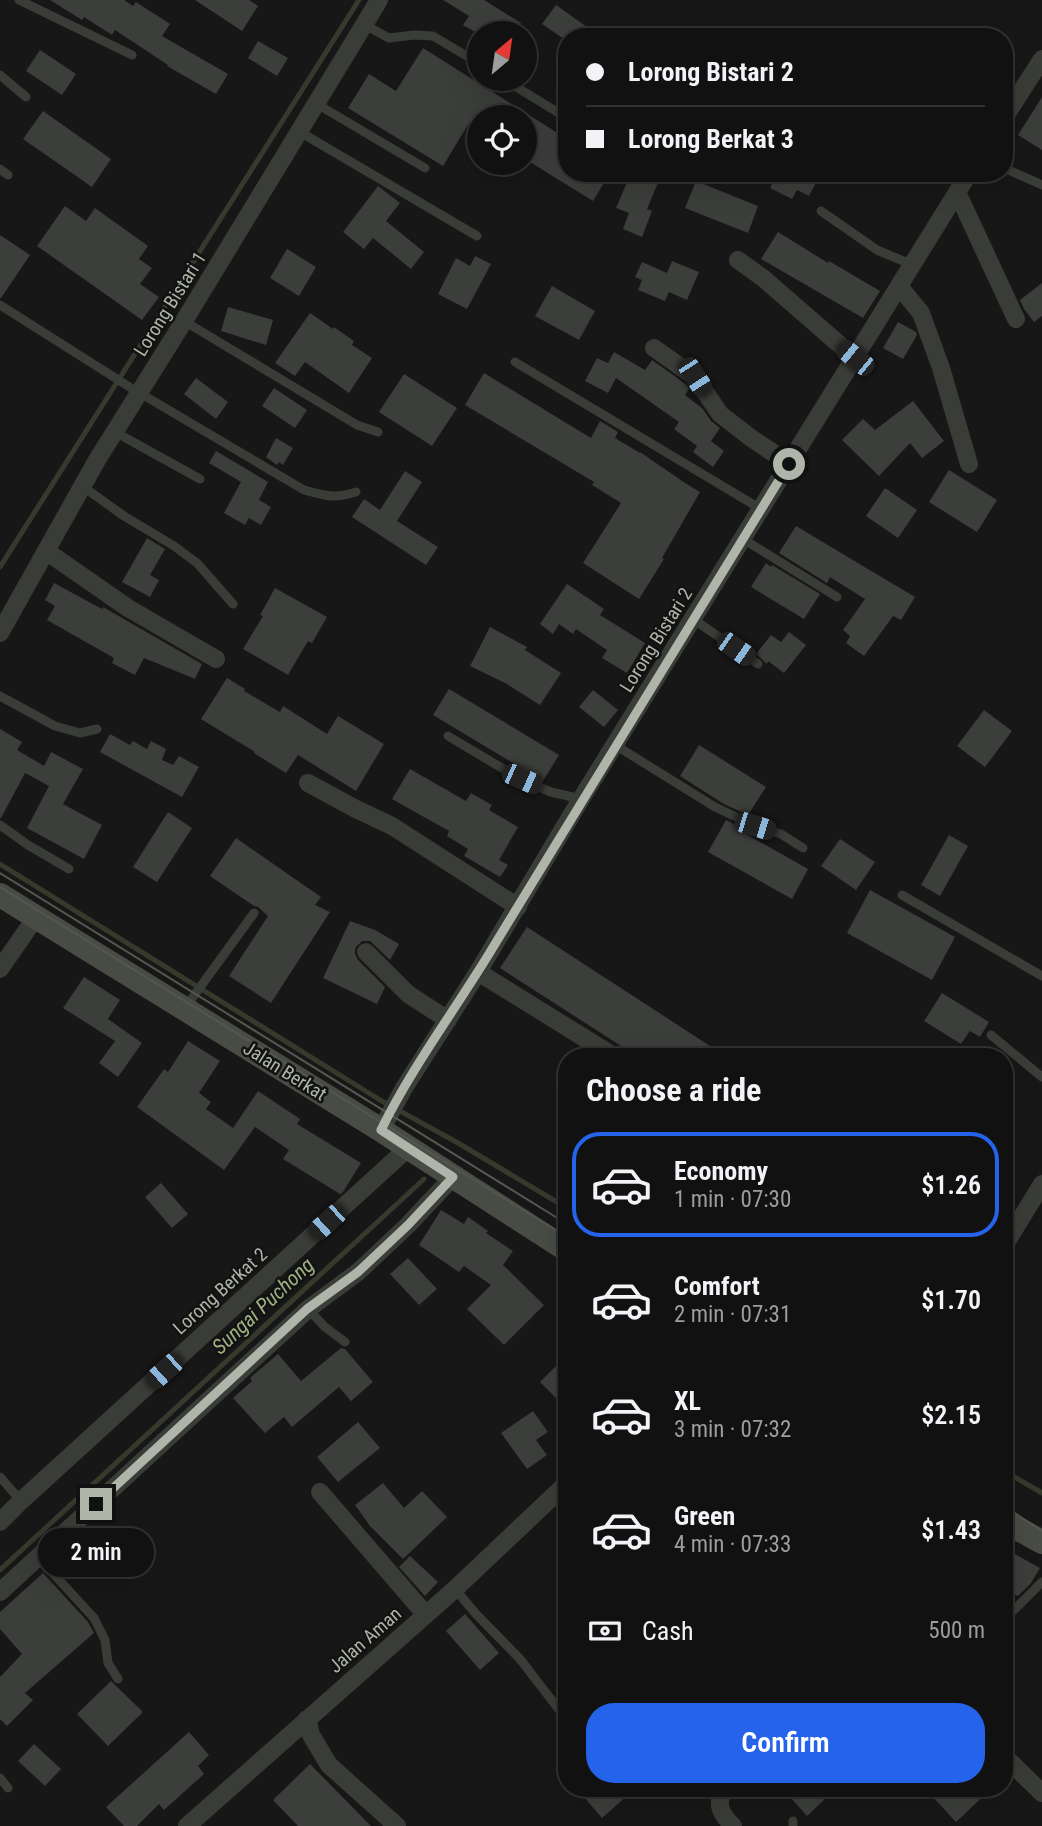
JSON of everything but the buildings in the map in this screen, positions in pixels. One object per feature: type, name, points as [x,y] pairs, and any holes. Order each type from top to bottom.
[{"type":"street","name":"Lorong Bistari 1","points":[[0,633],[115,432],[134,389],[184,321],[379,0]]},
{"type":"street","points":[[1013,108],[1036,82],[1042,59]]},
{"type":"street","name":"Lorong Bistari 2","points":[[384,1124],[581,799],[963,182]]},
{"type":"street","points":[[957,192],[1016,319]]},
{"type":"street","points":[[738,260],[763,278],[855,358]]},
{"type":"street","points":[[899,286],[921,313],[942,368],[969,464]]},
{"type":"street","points":[[654,348],[695,377],[720,414],[789,464]]},
{"type":"street","points":[[46,551],[128,608],[216,659]]},
{"type":"street","points":[[308,783],[392,826],[517,906]]},
{"type":"street","name":"Jalan Berkat","points":[[0,895],[190,1003],[384,1124],[408,1148],[558,1244]]},
{"type":"street","points":[[0,969],[36,917]]},
{"type":"street","points":[[366,952],[408,994],[448,1020]]},
{"type":"street","points":[[478,972],[600,1048]]},
{"type":"street","name":"Lorong Berkat 2","points":[[0,1522],[408,1148]]},
{"type":"street","points":[[0,1592],[307,1309],[358,1272],[408,1225],[453,1177]]},
{"type":"street","points":[[1013,1231],[1042,1184]]},
{"type":"street","points":[[320,1492],[426,1615]]},
{"type":"street","name":"Jalan Aman","points":[[187,1826],[455,1589],[558,1492]]},
{"type":"street","points":[[1013,1526],[1042,1542]]},
{"type":"street","points":[[307,1719],[311,1735],[329,1765],[397,1826]]},
{"type":"street","points":[[1013,1765],[1042,1793]]},
{"type":"street","points":[[721,1797],[719,1806],[723,1816],[733,1826]]},
{"type":"lane","points":[[19,0],[132,55]]},
{"type":"lane","points":[[365,25],[389,38],[433,36],[467,56]]},
{"type":"lane","points":[[0,75],[26,97]]},
{"type":"lane","points":[[523,91],[558,113]]},
{"type":"lane","points":[[317,104],[425,168]]},
{"type":"lane","points":[[300,132],[477,236]]},
{"type":"lane","points":[[1013,172],[1042,185]]},
{"type":"lane","points":[[821,211],[877,250],[913,265]]},
{"type":"lane","points":[[0,305],[108,374],[304,490],[328,497],[356,492]]},
{"type":"lane","points":[[184,321],[358,425],[378,432]]},
{"type":"lane","points":[[515,362],[761,509]]},
{"type":"lane","points":[[115,432],[200,479]]},
{"type":"lane","points":[[82,486],[124,516],[174,545],[197,563],[233,604]]},
{"type":"lane","points":[[743,539],[837,597]]},
{"type":"lane","points":[[693,619],[758,664]]},
{"type":"lane","points":[[0,696],[55,726],[80,733],[97,729]]},
{"type":"lane","points":[[448,736],[522,779],[551,792],[581,799]]},
{"type":"lane","points":[[615,745],[715,807],[755,826],[781,834],[803,848]]},
{"type":"lane","points":[[0,825],[69,869]]},
{"type":"lane","points":[[902,895],[1042,976]]},
{"type":"lane","points":[[190,1003],[254,913]]},
{"type":"lane","points":[[991,1035],[1007,1048]]},
{"type":"lane","points":[[1013,1053],[1042,1077]]},
{"type":"lane","points":[[307,1309],[345,1342]]},
{"type":"lane","points":[[0,1477],[21,1501]]},
{"type":"lane","points":[[38,1557],[94,1618],[105,1640],[108,1664],[118,1679]]},
{"type":"lane","points":[[1013,1611],[1042,1582]]},
{"type":"lane","points":[[455,1589],[520,1659],[558,1708]]},
{"type":"lane","points":[[0,1778],[8,1788]]},
{"type":"waterway","points":[[0,567],[359,0]]},
{"type":"waterway","points":[[0,864],[380,1100],[558,1203]]},
{"type":"waterway","name":"Sungai Puchong","points":[[0,1570],[424,1179]]},
{"type":"waterway","name":"Sungai Puchong","points":[[1013,1476],[1042,1493]]},
{"type":"tram line","points":[[0,873],[558,1218]]},
{"type":"tram line","points":[[0,887],[558,1231]]},
{"type":"tram line","points":[[1013,1512],[1042,1531]]},
{"type":"route","points":[[96,1504],[307,1309],[358,1272],[408,1225],[453,1177],[381,1130],[581,799],[789,464]]}]
